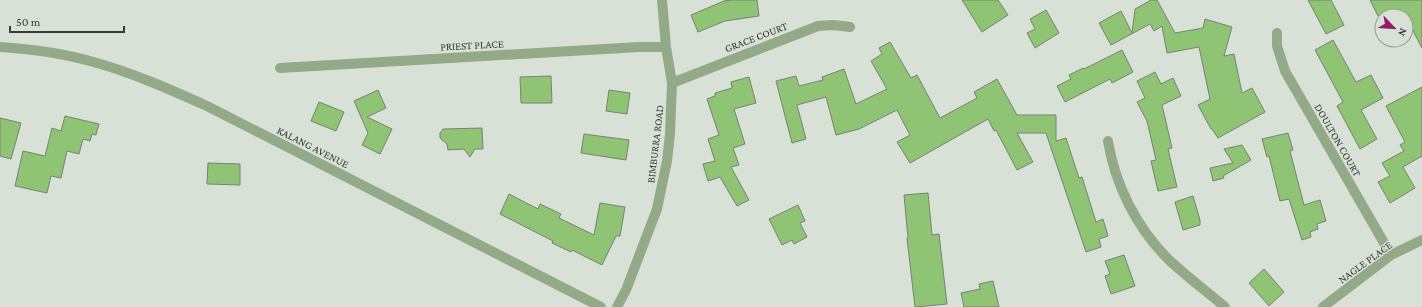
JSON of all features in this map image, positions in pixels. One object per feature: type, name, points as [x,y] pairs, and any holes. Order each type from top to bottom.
[{"type":"street","name":"BIMBURRA ROAD","points":[[617,307],[626,290],[658,203],[667,161],[670,134],[672,83],[666,47],[662,0]]},
{"type":"street","name":"GRACE COURT","points":[[672,83],[818,26],[833,25],[850,27]]},
{"type":"street","name":"DOULTON COURT","points":[[1276,33],[1277,46],[1285,72],[1391,255]]},
{"type":"street","name":"KALANG AVENUE","points":[[0,47],[42,51],[90,61],[145,79],[214,110],[601,307]]},
{"type":"street","name":"PRIEST PLACE","points":[[280,68],[666,47]]},
{"type":"street","points":[[1108,141],[1111,157],[1121,188],[1144,230],[1169,260],[1225,307]]},
{"type":"street","name":"NAGLE PLACE","points":[[1323,307],[1391,255],[1422,240]]},
{"type":"building","points":[[757,0],[759,16],[725,21],[698,32],[691,15],[724,1]]},
{"type":"building","points":[[962,0],[998,0],[1008,15],[982,32]]},
{"type":"building","points":[[1151,0],[1157,0],[1175,33],[1203,28],[1205,19],[1232,27],[1224,56],[1234,54],[1242,93],[1252,88],[1265,112],[1218,138],[1211,129],[1198,105],[1210,99],[1199,47],[1167,53],[1162,26],[1154,31],[1150,24],[1111,45],[1099,23],[1121,11],[1132,33],[1135,9]]},
{"type":"building","points":[[1308,0],[1331,0],[1344,25],[1326,34]]},
{"type":"building","points":[[1370,0],[1422,0],[1422,48],[1414,33],[1414,8],[1374,8]]},
{"type":"building","points":[[1046,10],[1059,33],[1035,48],[1027,33],[1035,29],[1030,19]]},
{"type":"building","points":[[1333,40],[1356,82],[1371,75],[1383,98],[1361,110],[1377,139],[1360,149],[1337,106],[1343,102],[1315,50]]},
{"type":"building","points":[[890,42],[911,78],[917,75],[940,118],[977,98],[974,92],[997,79],[1017,115],[1056,115],[1056,141],[1066,138],[1079,178],[1082,177],[1096,222],[1103,219],[1108,236],[1099,239],[1101,247],[1086,252],[1046,133],[1017,133],[1033,162],[1017,170],[996,130],[994,131],[988,119],[910,163],[897,142],[910,135],[897,110],[859,129],[836,135],[826,97],[797,105],[806,139],[792,143],[776,81],[796,76],[799,86],[823,80],[822,77],[844,69],[856,104],[887,89],[871,61],[882,54],[879,48]]},
{"type":"building","points":[[1122,50],[1133,72],[1112,83],[1110,79],[1065,102],[1057,86],[1071,79],[1069,75]]},
{"type":"building","points":[[1155,72],[1161,84],[1173,78],[1181,96],[1162,105],[1172,148],[1168,149],[1177,187],[1158,191],[1151,161],[1156,160],[1147,121],[1137,102],[1145,98],[1137,81]]},
{"type":"building","points":[[551,76],[552,103],[521,103],[520,77]]},
{"type":"building","points":[[749,77],[756,103],[734,109],[745,144],[733,148],[739,165],[731,167],[749,200],[737,206],[720,177],[708,181],[703,164],[715,161],[708,139],[719,135],[707,99],[715,96],[715,93],[732,88],[731,82]]},
{"type":"building","points":[[1422,87],[1422,156],[1403,167],[1415,188],[1390,203],[1378,182],[1390,176],[1382,163],[1404,151],[1400,145],[1405,142],[1386,106]]},
{"type":"building","points":[[378,90],[386,108],[367,117],[392,129],[380,154],[362,145],[368,133],[354,101]]},
{"type":"building","points":[[609,90],[630,93],[627,114],[606,111]]},
{"type":"building","points":[[319,102],[344,112],[336,131],[311,121]]},
{"type":"building","points":[[65,116],[99,124],[96,135],[92,134],[90,141],[83,139],[79,154],[67,151],[61,178],[51,176],[47,193],[15,186],[23,151],[45,156],[52,128],[61,131]]},
{"type":"building","points":[[0,118],[21,123],[11,159],[0,156]]},
{"type":"building","points":[[482,128],[483,149],[475,149],[470,157],[464,149],[448,150],[447,144],[440,138],[440,133],[443,129]]},
{"type":"building","points":[[1288,133],[1293,150],[1290,151],[1304,205],[1320,200],[1326,221],[1317,224],[1318,229],[1310,232],[1311,237],[1302,240],[1289,199],[1280,201],[1269,156],[1267,157],[1262,139]]},
{"type":"building","points":[[584,134],[629,140],[626,160],[581,153]]},
{"type":"building","points":[[1242,145],[1251,160],[1223,176],[1224,178],[1213,181],[1210,168],[1233,163],[1224,149]]},
{"type":"building","points":[[208,163],[240,164],[240,185],[207,184]]},
{"type":"building","points":[[928,193],[932,235],[939,234],[947,304],[915,307],[907,238],[904,195]]},
{"type":"building","points":[[509,194],[538,209],[540,204],[561,214],[559,218],[594,235],[600,203],[625,207],[620,236],[616,236],[602,265],[572,250],[571,252],[552,243],[553,241],[500,214]]},
{"type":"building","points":[[1193,196],[1200,225],[1183,230],[1175,202]]},
{"type":"building","points":[[798,205],[805,221],[800,223],[807,237],[794,244],[792,240],[782,245],[769,219]]},
{"type":"building","points":[[1124,255],[1135,286],[1111,294],[1105,276],[1110,274],[1105,261]]},
{"type":"building","points":[[1264,269],[1284,292],[1269,306],[1249,283]]},
{"type":"building","points":[[993,281],[999,307],[964,307],[961,293],[980,289],[979,284]]}]
